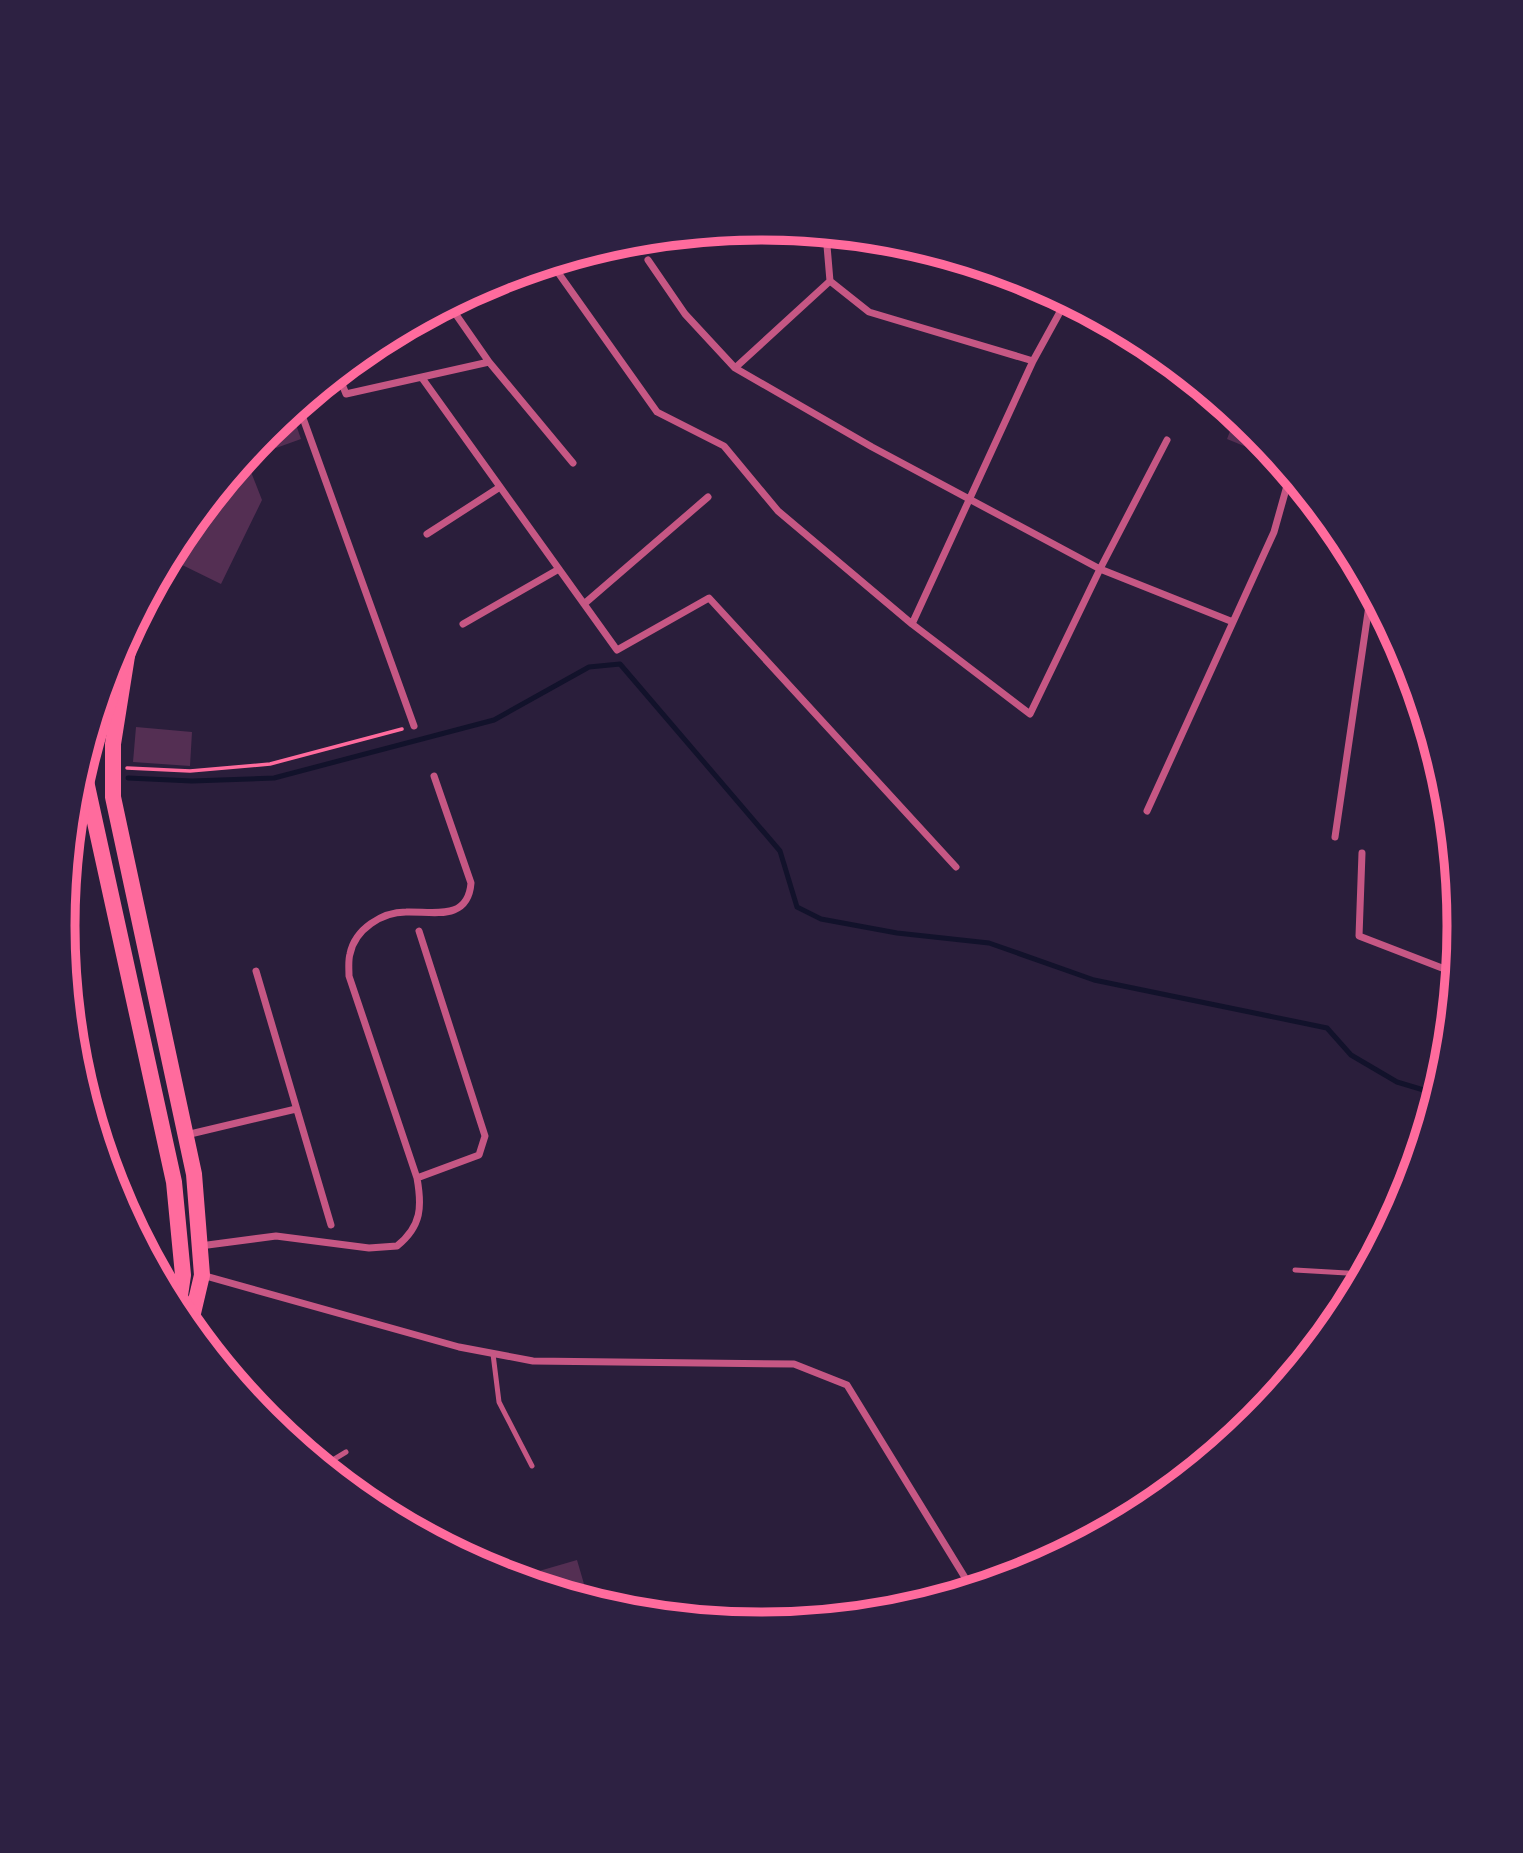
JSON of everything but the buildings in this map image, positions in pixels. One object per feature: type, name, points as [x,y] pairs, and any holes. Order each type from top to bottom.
[{"type":"main road","points":[[125,670],[113,744],[113,797],[194,1174],[202,1275],[193,1311]]},
{"type":"main road","points":[[88,792],[174,1182],[183,1275],[180,1291]]},
{"type":"street","points":[[827,244],[830,281],[869,312],[1033,360]]},
{"type":"street","points":[[648,260],[685,314],[734,368],[969,500],[1100,569],[1233,622]]},
{"type":"street","points":[[558,272],[657,411],[724,446],[778,511],[912,624],[1030,714],[1100,569],[1167,440]]},
{"type":"street","points":[[734,368],[830,281]]},
{"type":"street","points":[[912,624],[1033,360],[1061,309]]},
{"type":"street","points":[[457,316],[489,362],[573,463]]},
{"type":"street","points":[[342,384],[346,394],[489,362]]},
{"type":"street","points":[[422,378],[617,650],[709,598],[956,867]]},
{"type":"street","points":[[303,417],[414,726]]},
{"type":"street","points":[[1147,811],[1274,532],[1287,486]]},
{"type":"street","points":[[427,534],[500,487]]},
{"type":"street","points":[[583,604],[708,497]]},
{"type":"street","points":[[463,624],[559,569]]},
{"type":"street","points":[[1335,837],[1369,607]]},
{"type":"street","points":[[199,1246],[276,1236],[369,1248],[397,1246],[411,1232],[421,1202],[417,1178],[349,976],[349,954],[363,928],[381,918],[405,912],[444,913],[454,910],[469,895],[471,883],[434,776]]},
{"type":"street","points":[[1362,853],[1359,936],[1446,970]]},
{"type":"street","points":[[417,1178],[479,1155],[485,1136],[419,931]]},
{"type":"street","points":[[256,971],[331,1224]]},
{"type":"street","points":[[186,1135],[296,1109]]},
{"type":"street","points":[[202,1275],[459,1348],[533,1361],[794,1364],[847,1385],[967,1581]]},
{"type":"lane","points":[[1295,1270],[1354,1273]]},
{"type":"lane","points":[[493,1354],[499,1402],[532,1466]]},
{"type":"lane","points":[[332,1461],[346,1452]]},
{"type":"path","points":[[123,768],[190,771],[270,764],[414,726]]},
{"type":"shaded area","points":[[762,240],[851,246],[895,253],[982,277],[1024,292],[1105,332],[1179,382],[1214,411],[1247,441],[1306,509],[1356,583],[1377,623],[1396,664],[1424,749],[1435,793],[1446,882],[1448,927],[1442,1016],[1435,1060],[1411,1147],[1396,1189],[1356,1270],[1306,1344],[1277,1379],[1247,1412],[1179,1471],[1105,1521],[1065,1542],[1024,1561],[939,1589],[895,1600],[806,1611],[762,1613],[672,1607],[628,1600],[541,1576],[499,1561],[418,1521],[344,1471],[309,1442],[276,1412],[217,1344],[167,1270],[146,1230],[127,1189],[99,1104],[88,1060],[77,971],[75,927],[81,837],[88,793],[112,706],[127,664],[167,583],[217,509],[246,474],[276,441],[344,382],[418,332],[458,311],[499,292],[584,264],[628,253],[717,242]]},
{"type":"waterway","points":[[128,778],[192,781],[274,778],[494,720],[589,667],[620,664],[780,851],[797,907],[821,919],[897,933],[989,943],[1094,980],[1327,1028],[1351,1055],[1397,1082],[1427,1091]]}]
